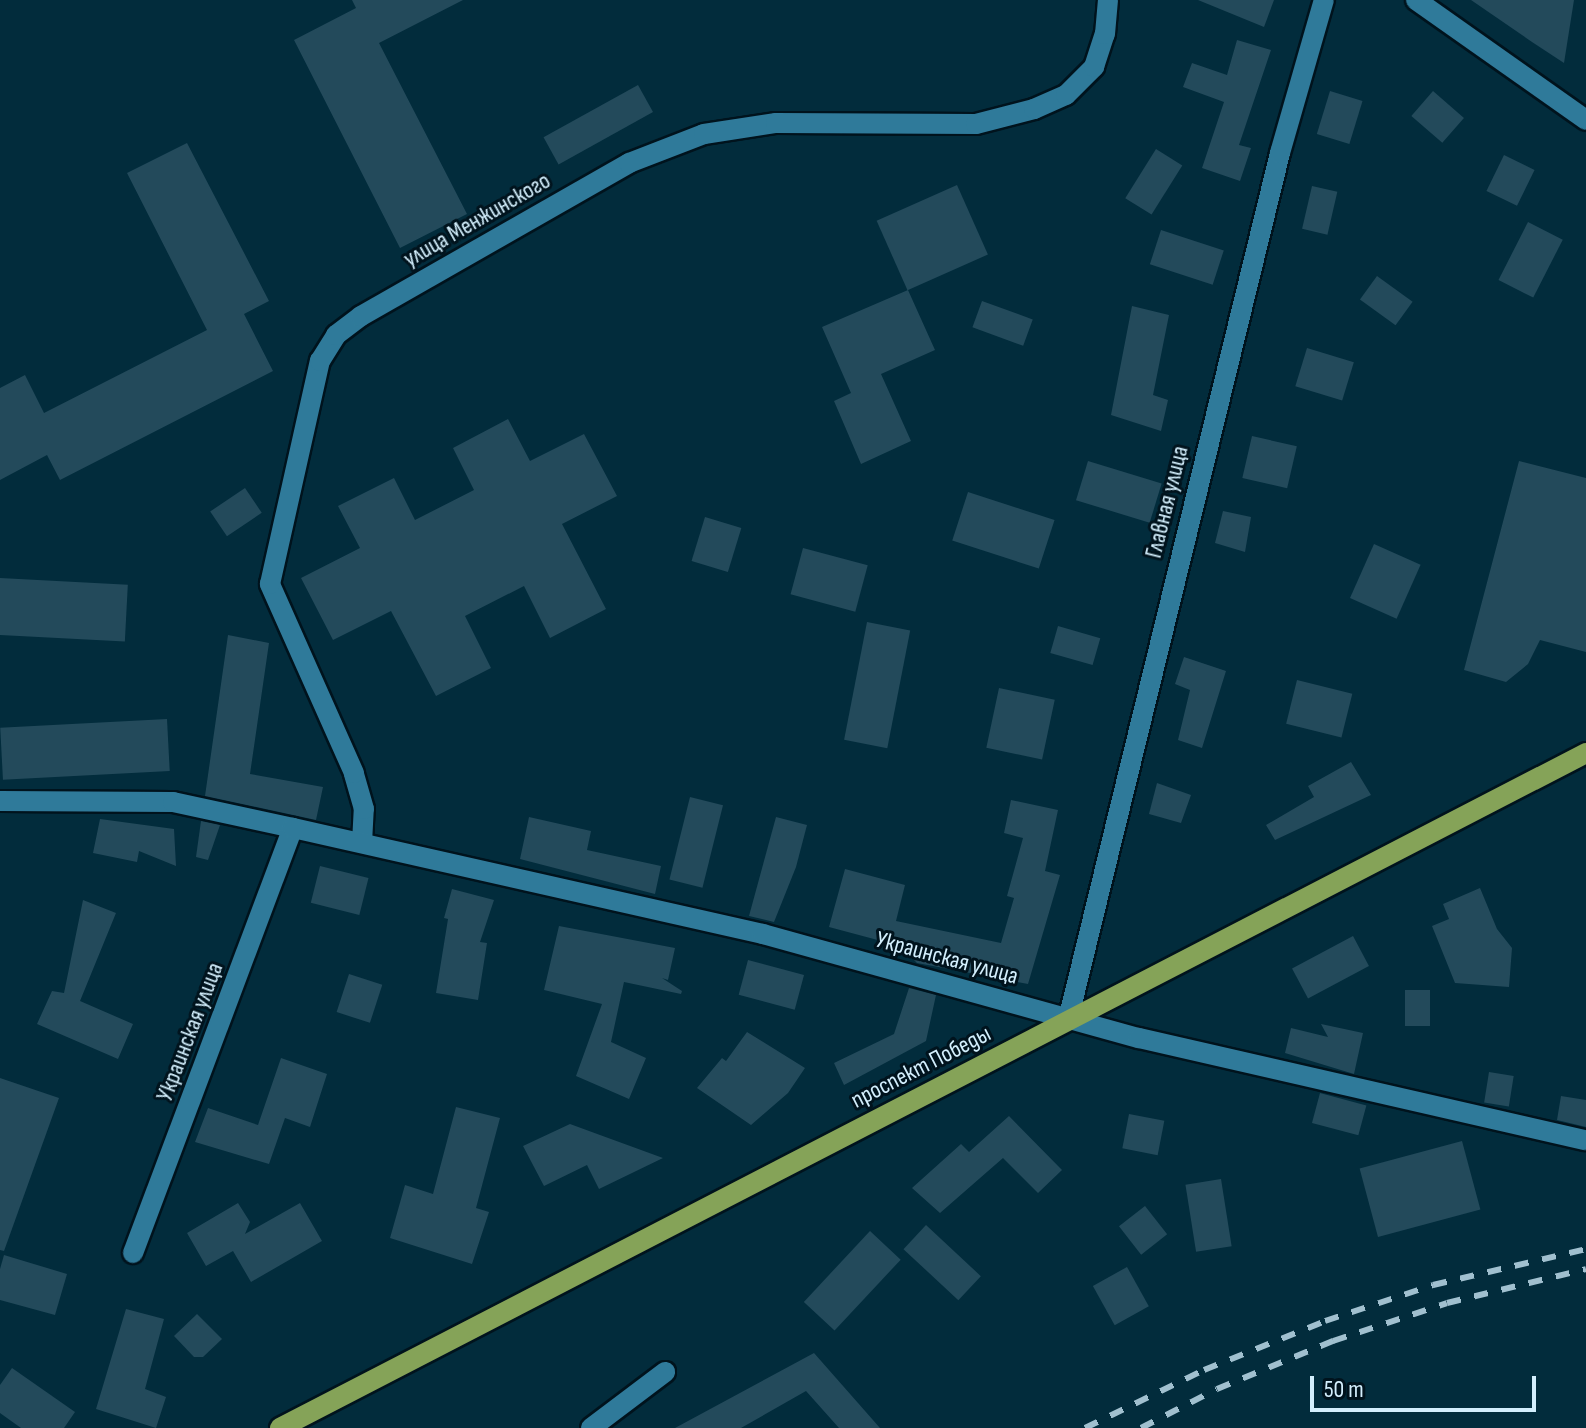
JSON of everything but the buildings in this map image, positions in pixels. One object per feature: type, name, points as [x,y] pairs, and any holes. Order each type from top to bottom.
[{"type":"main road","name":"проспект Победы","points":[[280,1428],[1586,753]]},
{"type":"street","name":"улица Менжинского","points":[[362,843],[364,809],[354,773],[270,584],[320,361],[336,335],[361,316],[629,163],[704,134],[776,123],[976,124],[1034,109],[1066,95],[1094,67],[1105,34],[1108,0]]},
{"type":"street","name":"Главная улица","points":[[1068,1020],[1280,153],[1324,0]]},
{"type":"street","points":[[1416,0],[1586,120]]},
{"type":"street","name":"Украинская улица","points":[[0,801],[173,802],[763,934],[1068,1020],[1586,1140]]},
{"type":"street","name":"Украинская улица","points":[[133,1253],[293,828]]},
{"type":"street","points":[[591,1428],[665,1372]]},
{"type":"railway","points":[[1085,1428],[1204,1370],[1325,1321],[1433,1285],[1586,1249]]},
{"type":"railway","points":[[1141,1428],[1217,1389],[1333,1341],[1447,1303],[1586,1269]]}]
